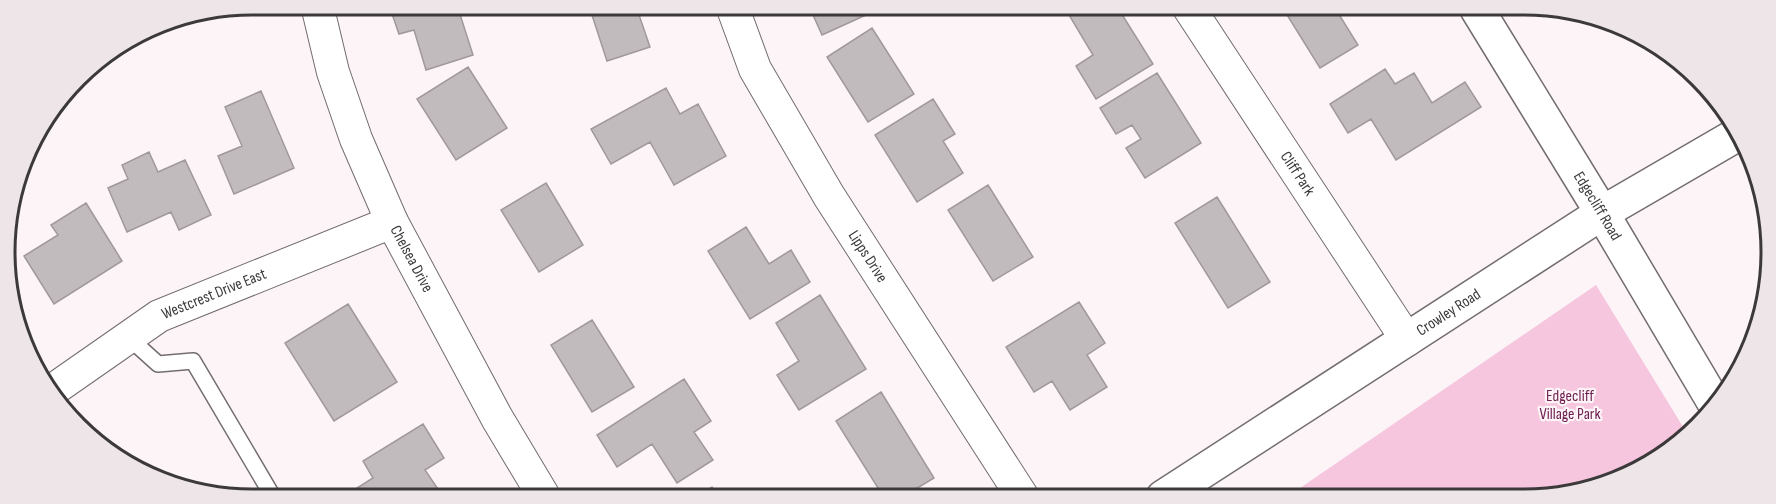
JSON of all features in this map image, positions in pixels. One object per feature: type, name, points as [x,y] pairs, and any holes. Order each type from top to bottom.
[{"type":"main road","name":"Edgecliff Road","points":[[1481,15],[1711,397]]},
{"type":"main road","name":"Crowley Road","points":[[1175,489],[1602,213],[1731,138]]},
{"type":"street","name":"Chelsea Drive","points":[[319,15],[333,72],[356,139],[392,222],[497,418],[539,489]]},
{"type":"street","name":"Lipps Drive","points":[[735,15],[755,69],[829,196],[1017,489]]},
{"type":"street","name":"Cliff Park","points":[[1194,15],[1407,340]]},
{"type":"street","name":"Westcrest Drive East","points":[[57,387],[159,316],[392,222]]},
{"type":"lane","points":[[128,337],[159,364],[193,361],[269,489]]},
{"type":"green space","name":"Edgecliff Village Park","points":[[1596,285],[1683,427],[1656,449],[1629,465],[1585,481],[1555,487],[1299,489]]},
{"type":"building","points":[[392,15],[460,15],[473,55],[426,70],[414,30],[399,34]]},
{"type":"building","points":[[592,15],[639,15],[650,47],[607,61]]},
{"type":"building","points":[[813,15],[866,15],[822,35]]},
{"type":"building","points":[[1069,15],[1122,15],[1153,64],[1096,99],[1076,66],[1093,55]]},
{"type":"building","points":[[1287,15],[1339,15],[1358,45],[1320,68]]},
{"type":"building","points":[[872,28],[914,94],[868,122],[827,57]]},
{"type":"building","points":[[468,67],[507,128],[456,160],[417,99]]},
{"type":"building","points":[[1385,69],[1395,84],[1414,73],[1432,103],[1465,82],[1481,107],[1396,160],[1371,119],[1348,133],[1330,104]]},
{"type":"building","points":[[1157,73],[1201,143],[1145,178],[1126,148],[1141,139],[1132,125],[1116,134],[1100,108]]},
{"type":"building","points":[[666,88],[680,114],[698,104],[726,156],[674,185],[650,142],[611,164],[591,129]]},
{"type":"building","points":[[261,91],[294,168],[234,194],[218,156],[242,146],[225,107]]},
{"type":"building","points":[[933,99],[955,134],[943,141],[963,173],[917,202],[875,135]]},
{"type":"building","points":[[149,152],[158,172],[185,160],[211,215],[179,230],[171,212],[127,232],[108,188],[128,179],[122,165]]},
{"type":"building","points":[[546,183],[583,245],[539,272],[501,210]]},
{"type":"building","points":[[988,185],[1033,257],[993,281],[948,210]]},
{"type":"building","points":[[1217,197],[1270,282],[1228,308],[1175,223]]},
{"type":"building","points":[[86,203],[122,261],[54,304],[24,256],[58,235],[51,225]]},
{"type":"building","points":[[746,227],[769,264],[791,250],[810,282],[750,319],[708,251]]},
{"type":"building","points":[[820,295],[866,369],[799,410],[777,375],[799,361],[776,323]]},
{"type":"building","points":[[1079,302],[1105,343],[1087,355],[1107,387],[1070,410],[1052,381],[1034,392],[1006,347]]},
{"type":"building","points":[[348,304],[397,382],[334,421],[285,343]]},
{"type":"building","points":[[592,320],[634,387],[592,412],[551,345]]},
{"type":"building","points":[[684,379],[711,421],[694,432],[713,460],[677,483],[652,444],[617,467],[597,435]]},
{"type":"building","points":[[881,392],[934,478],[916,489],[879,489],[836,421]]},
{"type":"building","points":[[423,424],[444,458],[425,470],[438,489],[358,489],[373,478],[363,461]]}]
